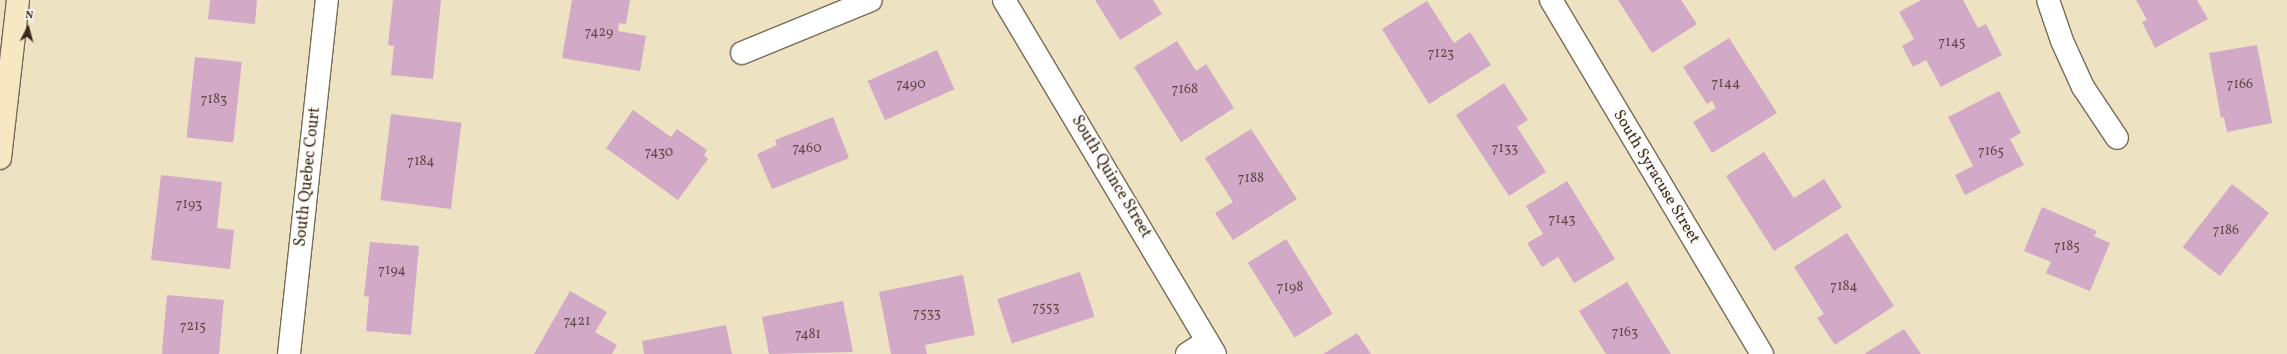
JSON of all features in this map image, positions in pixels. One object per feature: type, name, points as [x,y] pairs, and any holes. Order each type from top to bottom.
[{"type":"main road","points":[[0,158],[18,0]]},
{"type":"street","name":"South Quebec Court","points":[[289,354],[327,0]]},
{"type":"street","points":[[742,54],[871,0]]},
{"type":"street","name":"South Quince Street","points":[[1004,0],[1185,300],[1211,347]]},
{"type":"street","name":"South Syracuse Street","points":[[1551,0],[1762,354]]},
{"type":"street","points":[[2048,0],[2062,41],[2083,87],[2117,138]]},
{"type":"street","points":[[1187,354],[1211,347]]},
{"type":"building","points":[[210,0],[257,0],[255,24],[208,19]]},
{"type":"building","points":[[393,0],[441,0],[433,79],[391,75],[394,46],[388,45]]},
{"type":"building","points":[[572,0],[630,0],[626,24],[619,23],[618,31],[646,36],[640,71],[562,58]]},
{"type":"building","points":[[1095,0],[1153,0],[1162,14],[1120,40]]},
{"type":"building","points":[[1618,0],[1681,0],[1697,24],[1652,53]]},
{"type":"building","points":[[1921,0],[1963,0],[1978,28],[1986,24],[2002,55],[1941,87],[1926,60],[1913,67],[1902,46],[1914,39],[1899,12]]},
{"type":"building","points":[[2136,0],[2197,0],[2208,19],[2155,48],[2142,22],[2147,20]]},
{"type":"building","points":[[1427,1],[1454,43],[1470,32],[1491,65],[1429,104],[1382,29]]},
{"type":"building","points":[[1729,38],[1777,113],[1712,153],[1693,122],[1716,108],[1712,101],[1707,104],[1683,67]]},
{"type":"building","points":[[1177,41],[1196,71],[1206,64],[1234,108],[1181,142],[1134,67]]},
{"type":"building","points":[[2257,45],[2272,123],[2227,132],[2224,117],[2221,118],[2209,53]]},
{"type":"building","points":[[937,50],[954,89],[885,120],[868,81]]},
{"type":"building","points":[[195,57],[242,62],[233,142],[187,138]]},
{"type":"building","points":[[1504,83],[1528,120],[1517,127],[1546,172],[1509,196],[1456,115]]},
{"type":"building","points":[[1999,91],[2021,133],[2010,139],[2024,165],[1965,195],[1955,175],[1973,166],[1948,117]]},
{"type":"building","points":[[633,110],[671,137],[677,129],[707,150],[704,155],[708,159],[678,200],[606,148]]},
{"type":"building","points":[[391,114],[461,123],[451,209],[380,200]]},
{"type":"building","points":[[833,117],[849,158],[772,189],[757,154],[777,145],[775,140]]},
{"type":"building","points":[[1251,129],[1297,199],[1233,240],[1215,213],[1233,202],[1205,158]]},
{"type":"building","points":[[1764,152],[1794,198],[1824,179],[1842,207],[1774,251],[1726,176]]},
{"type":"building","points":[[161,175],[222,182],[217,228],[234,230],[230,269],[151,260]]},
{"type":"building","points":[[1567,181],[1615,259],[1574,283],[1558,257],[1542,267],[1527,243],[1543,234],[1526,206]]},
{"type":"building","points":[[2232,184],[2269,213],[2220,276],[2183,247]]},
{"type":"building","points":[[2042,207],[2097,231],[2094,236],[2110,243],[2090,291],[2046,273],[2051,262],[2024,251]]},
{"type":"building","points":[[1847,233],[1894,306],[1835,345],[1817,318],[1824,314],[1794,267]]},
{"type":"building","points":[[1286,239],[1333,314],[1294,337],[1248,263]]},
{"type":"building","points":[[370,242],[419,246],[411,335],[366,331],[369,297],[364,296]]},
{"type":"building","points":[[1080,272],[1095,317],[1012,344],[997,299]]},
{"type":"building","points":[[963,275],[975,335],[925,345],[927,354],[891,354],[879,292]]},
{"type":"building","points":[[1627,282],[1671,354],[1606,354],[1579,311]]},
{"type":"building","points":[[570,291],[607,312],[595,332],[617,345],[612,354],[534,354]]},
{"type":"building","points":[[167,295],[224,300],[219,354],[162,354]]},
{"type":"building","points":[[843,301],[853,352],[769,354],[762,317]]},
{"type":"building","points":[[726,325],[732,354],[644,354],[642,341]]},
{"type":"building","points":[[1904,329],[1921,354],[1864,354]]},
{"type":"building","points":[[1357,333],[1371,354],[1323,354]]}]
